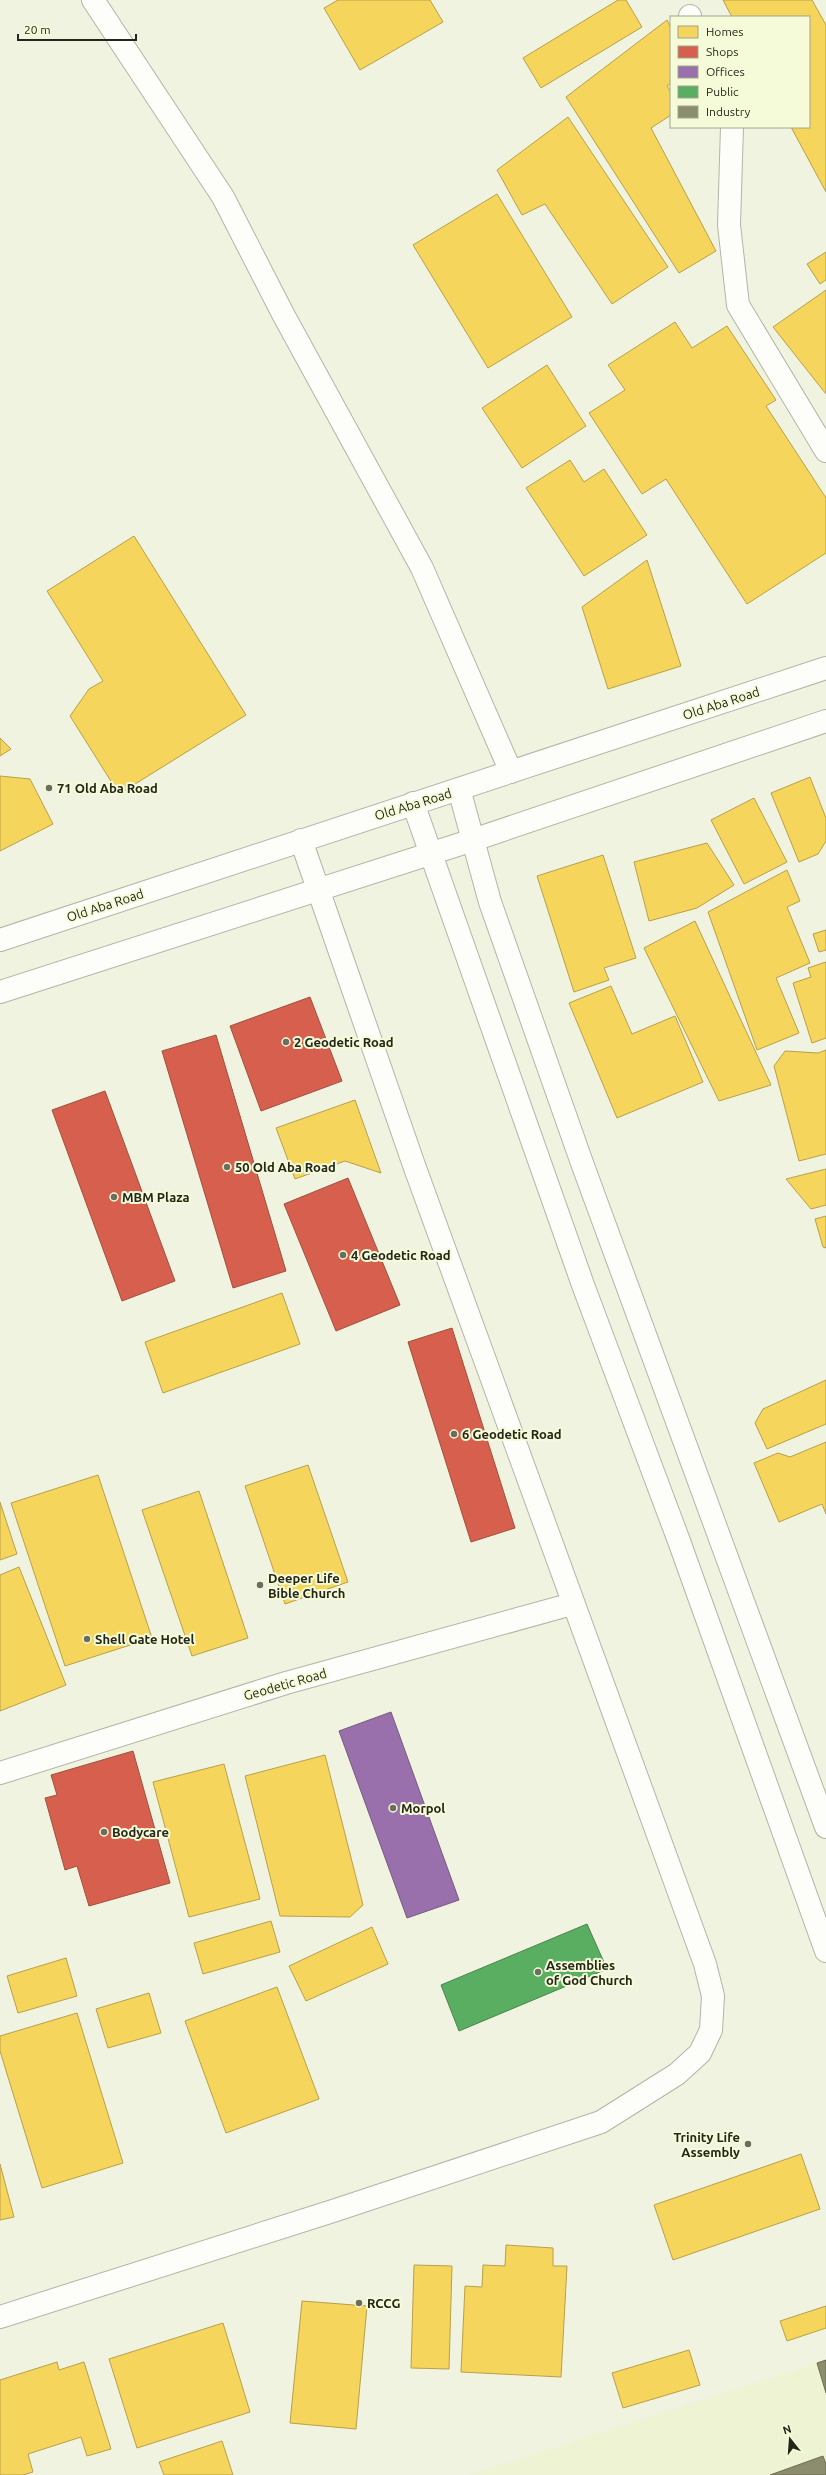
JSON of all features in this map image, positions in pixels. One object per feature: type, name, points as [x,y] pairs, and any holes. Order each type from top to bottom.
[{"type":"street","points":[[93,0],[223,196],[283,314],[422,568],[511,772]]},
{"type":"street","points":[[732,128],[729,224],[738,305],[826,451]]},
{"type":"street","name":"Old Aba Road","points":[[0,940],[826,668]]},
{"type":"street","points":[[0,992],[472,840],[826,721]]},
{"type":"street","points":[[459,789],[490,902],[579,1156],[826,1827]]},
{"type":"street","points":[[413,803],[581,1278],[679,1541],[826,1951]]},
{"type":"street","points":[[0,2317],[336,2210],[601,2122],[677,2074],[700,2053],[711,2030],[713,1996],[705,1964],[572,1604],[415,1168],[301,840]]},
{"type":"street","name":"Geodetic Road","points":[[0,1773],[286,1683],[572,1604]]},
{"type":"shaded area","points":[[826,2360],[826,2475],[469,2475],[817,2363]]},
{"type":"building: Homes","points":[[338,0],[430,0],[443,22],[360,70],[324,8]]},
{"type":"building: Homes","points":[[618,0],[626,0],[642,27],[541,88],[523,58]]},
{"type":"building: Homes","points":[[723,0],[812,0],[826,25],[826,192],[792,128],[810,128],[810,16],[731,16]]},
{"type":"building: Homes","points":[[667,20],[670,26],[670,84],[667,86],[670,90],[670,116],[651,128],[716,251],[679,273],[566,97]]},
{"type":"building: Homes","points":[[568,117],[668,267],[612,304],[545,204],[522,215],[497,170]]},
{"type":"building: Homes","points":[[497,194],[572,317],[488,368],[413,245]]},
{"type":"building: Homes","points":[[826,252],[826,280],[820,284],[807,264]]},
{"type":"building: Homes","points":[[826,290],[826,394],[773,327]]},
{"type":"building: Homes","points":[[675,322],[692,348],[727,326],[776,400],[766,406],[826,498],[826,553],[747,604],[666,479],[642,494],[589,413],[625,390],[608,365]]},
{"type":"building: Homes","points":[[547,365],[586,426],[522,468],[482,408]]},
{"type":"building: Homes","points":[[570,460],[584,482],[604,469],[647,535],[584,576],[526,488]]},
{"type":"building: Homes","points":[[134,536],[246,715],[119,794],[70,716],[89,689],[103,681],[47,591]]},
{"type":"building: Homes","points":[[647,560],[681,666],[608,689],[582,607]]},
{"type":"building: Homes","points":[[0,738],[11,749],[0,756]]},
{"type":"building: Homes","points":[[0,776],[30,779],[53,824],[0,851]]},
{"type":"building: Homes","points":[[810,777],[826,818],[826,841],[818,854],[799,862],[771,793]]},
{"type":"building: Homes","points":[[754,798],[787,862],[744,884],[711,820]]},
{"type":"building: Homes","points":[[707,843],[734,885],[697,908],[649,921],[634,862]]},
{"type":"building: Homes","points":[[603,855],[636,958],[604,968],[609,980],[574,992],[537,876]]},
{"type":"building: Homes","points":[[787,870],[800,901],[787,907],[810,963],[776,978],[799,1033],[757,1050],[708,912]]},
{"type":"building: Homes","points":[[695,921],[771,1085],[719,1101],[644,948]]},
{"type":"building: Homes","points":[[826,930],[826,950],[819,952],[813,934]]},
{"type":"building: Homes","points":[[826,962],[826,1038],[812,1043],[793,983],[811,977],[808,968]]},
{"type":"building: Homes","points":[[611,986],[632,1034],[675,1016],[703,1082],[617,1118],[569,1003]]},
{"type":"building: Homes","points":[[826,1050],[826,1154],[799,1161],[774,1066],[785,1051],[818,1053]]},
{"type":"building: Homes","points":[[355,1100],[381,1173],[345,1161],[295,1179],[276,1128]]},
{"type":"building: Homes","points":[[826,1169],[826,1205],[811,1209],[786,1179]]},
{"type":"building: Homes","points":[[826,1216],[826,1248],[823,1247],[815,1219]]},
{"type":"building: Homes","points":[[282,1293],[300,1344],[163,1393],[145,1342]]},
{"type":"building: Homes","points":[[826,1380],[826,1424],[767,1449],[755,1423],[763,1409]]},
{"type":"building: Homes","points":[[826,1442],[826,1514],[822,1504],[779,1522],[754,1463],[778,1453],[790,1457]]},
{"type":"building: Homes","points":[[308,1465],[348,1582],[285,1604],[245,1486]]},
{"type":"building: Homes","points":[[98,1475],[152,1638],[65,1666],[11,1503]]},
{"type":"building: Homes","points":[[199,1491],[248,1638],[192,1656],[142,1510]]},
{"type":"building: Homes","points":[[0,1502],[17,1554],[0,1560]]},
{"type":"building: Homes","points":[[19,1567],[66,1685],[0,1711],[0,1575]]},
{"type":"building: Homes","points":[[325,1755],[363,1905],[350,1917],[280,1916],[245,1776]]},
{"type":"building: Homes","points":[[224,1764],[260,1899],[189,1917],[153,1782]]},
{"type":"building: Homes","points":[[271,1921],[280,1952],[203,1974],[194,1943]]},
{"type":"building: Homes","points":[[372,1927],[388,1964],[306,2001],[289,1966]]},
{"type":"building: Homes","points":[[66,1958],[77,1996],[18,2013],[7,1976]]},
{"type":"building: Homes","points":[[277,1987],[319,2099],[226,2133],[185,2021]]},
{"type":"building: Homes","points":[[149,1993],[161,2033],[108,2048],[96,2009]]},
{"type":"building: Homes","points":[[77,2013],[123,2163],[42,2188],[0,2051],[0,2036]]},
{"type":"building: Homes","points":[[801,2154],[820,2209],[673,2260],[654,2205]]},
{"type":"building: Homes","points":[[0,2164],[14,2217],[0,2220]]},
{"type":"building: Homes","points":[[506,2245],[553,2248],[553,2266],[567,2266],[561,2377],[461,2372],[465,2286],[482,2287],[483,2265],[505,2266]]},
{"type":"building: Homes","points":[[414,2265],[452,2266],[449,2369],[411,2368]]},
{"type":"building: Homes","points":[[302,2301],[367,2306],[356,2429],[290,2423]]},
{"type":"building: Homes","points":[[826,2306],[826,2328],[787,2341],[780,2321]]},
{"type":"building: Homes","points":[[223,2323],[250,2412],[137,2448],[109,2359]]},
{"type":"building: Homes","points":[[689,2350],[700,2385],[623,2408],[612,2373]]},
{"type":"building: Homes","points":[[57,2362],[59,2370],[84,2362],[111,2449],[87,2456],[81,2437],[28,2454],[33,2472],[23,2475],[0,2475],[0,2380]]},
{"type":"building: Homes","points":[[222,2441],[233,2475],[164,2475],[159,2462]]},
{"type":"building: Shops","points":[[310,997],[342,1081],[261,1111],[230,1026]]},
{"type":"building: Shops","points":[[216,1035],[286,1271],[233,1288],[162,1051]]},
{"type":"building: Shops","points":[[105,1091],[175,1281],[122,1301],[52,1110]]},
{"type":"building: Shops","points":[[348,1178],[400,1305],[336,1331],[284,1204]]},
{"type":"building: Shops","points":[[452,1328],[515,1528],[471,1542],[408,1342]]},
{"type":"building: Shops","points":[[133,1751],[170,1883],[89,1906],[77,1866],[65,1870],[45,1798],[57,1795],[51,1775]]},
{"type":"building: Offices","points":[[391,1712],[459,1900],[407,1918],[339,1731]]},
{"type":"building: Public","points":[[587,1924],[607,1969],[459,2031],[441,1985]]},
{"type":"building: Industry","points":[[826,2360],[826,2393],[817,2363]]},
{"type":"building: Industry","points":[[823,2456],[826,2464],[826,2475],[770,2475]]},
{"type":"place","name":"71 Old Aba Road","points":[[49,788]]},
{"type":"place","name":"2 Geodetic Road","points":[[286,1042]]},
{"type":"place","name":"50 Old Aba Road","points":[[227,1167]]},
{"type":"place","name":"MBM Plaza","points":[[114,1197]]},
{"type":"place","name":"4 Geodetic Road","points":[[343,1255]]},
{"type":"place","name":"6 Geodetic Road","points":[[454,1434]]},
{"type":"place","name":"Deeper Life Bible Church","points":[[260,1585]]},
{"type":"place","name":"Shell Gate Hotel","points":[[87,1639]]},
{"type":"place","name":"Morpol","points":[[393,1808]]},
{"type":"place","name":"Bodycare","points":[[104,1832]]},
{"type":"place","name":"Assemblies of God Church","points":[[538,1972]]},
{"type":"place","name":"Trinity Life Assembly","points":[[748,2144]]},
{"type":"place","name":"RCCG","points":[[359,2303]]}]
